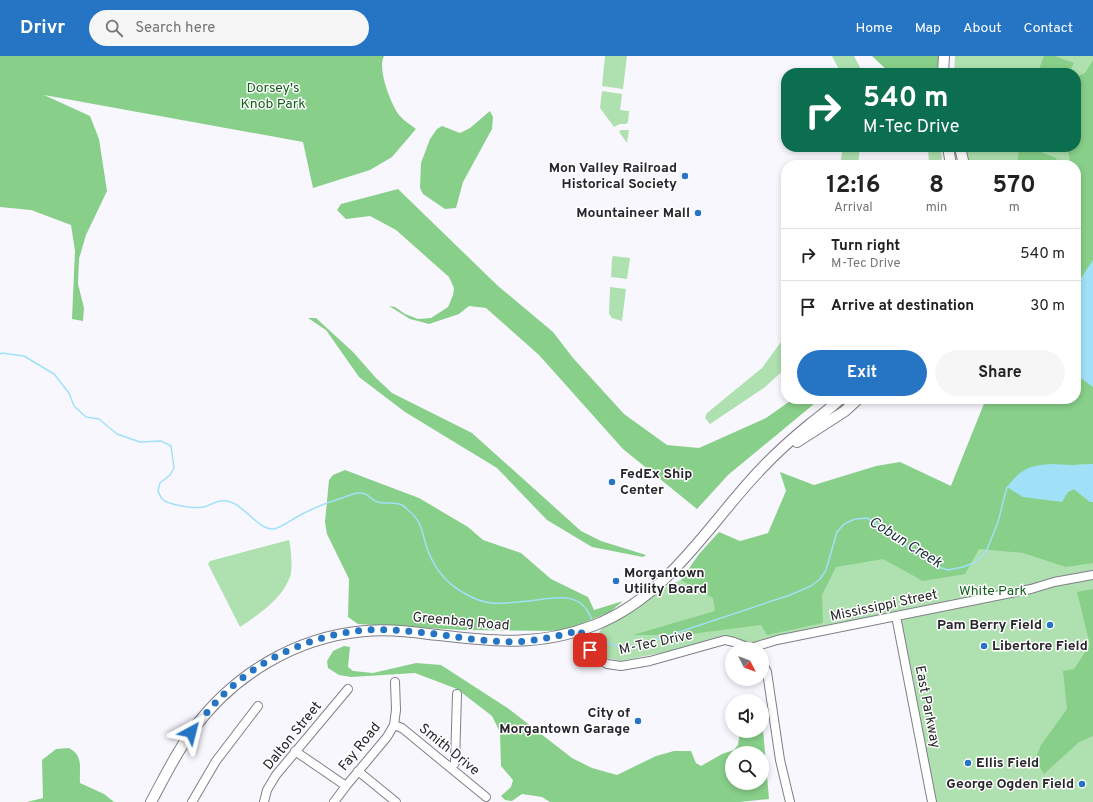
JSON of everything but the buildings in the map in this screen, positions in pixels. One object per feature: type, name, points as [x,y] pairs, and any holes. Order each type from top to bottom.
[{"type":"main road","points":[[943,68],[944,56]]},
{"type":"main road","name":"Greenbag Road","points":[[151,802],[191,732],[208,711],[225,693],[253,670],[267,661],[298,646],[322,638],[366,630],[407,631],[475,640],[505,642],[526,641],[547,638],[580,630],[597,624],[627,608],[660,584],[686,558],[742,490],[772,458],[834,404]]},
{"type":"main road","name":"Greenbag Road","points":[[772,458],[845,411],[853,404]]},
{"type":"street","name":"Mississippi Street","points":[[767,642],[1031,589],[1054,582],[1093,575]]},
{"type":"street","name":"East Parkway","points":[[896,616],[932,802]]},
{"type":"street","name":"M-Tec Drive","points":[[580,630],[590,650],[597,658],[607,664],[616,666],[650,661],[725,640],[734,642]]},
{"type":"street","name":"Fay Road","points":[[334,802],[387,736],[394,725],[396,710],[394,682]]},
{"type":"street","points":[[768,686],[780,760],[790,802]]},
{"type":"street","name":"Dalton Street","points":[[264,802],[267,790],[276,775],[348,689]]},
{"type":"street","points":[[451,768],[455,763],[457,694]]},
{"type":"street","points":[[192,802],[216,761],[258,706]]},
{"type":"street","name":"Smith Drive","points":[[394,725],[402,728],[486,797]]},
{"type":"street","points":[[295,751],[346,786]]},
{"type":"street","points":[[358,771],[396,802]]},
{"type":"green space","name":"Dorsey's Knob Park","points":[[0,56],[384,56],[382,69],[392,103],[399,115],[416,129],[392,157],[370,170],[313,188],[303,142],[44,95],[90,116],[99,139],[107,191],[86,235],[79,259],[78,284],[84,308],[83,321],[72,319],[75,251],[71,225],[31,210],[0,207]]},
{"type":"green space","points":[[605,56],[627,56],[623,89],[602,86]]},
{"type":"green space","points":[[832,56],[854,56],[860,68],[838,68]]},
{"type":"green space","points":[[872,56],[938,56],[939,62],[937,68],[885,68]]},
{"type":"green space","name":"White Park","points":[[955,56],[1093,56],[1093,802],[932,802],[896,616],[769,644],[769,642],[725,642],[725,644],[716,642],[620,661],[602,655],[597,650],[594,640],[608,619],[671,584],[903,488],[944,503],[984,404],[1081,404],[1081,160],[968,160],[966,152],[1081,152],[1081,68],[954,68]]},
{"type":"green space","points":[[1044,56],[1055,56],[1074,63],[1072,68],[1039,68]]},
{"type":"green space","points":[[1093,60],[1093,260],[1081,278],[1081,160],[1070,160],[1068,152],[1081,152],[1081,75],[1085,73]]},
{"type":"green space","points":[[602,91],[622,94],[620,110],[629,111],[628,122],[626,124],[620,124],[614,127],[600,108]]},
{"type":"green space","points":[[490,111],[493,117],[492,129],[463,182],[456,208],[445,209],[423,194],[420,188],[421,163],[430,139],[437,129],[442,126],[460,133],[470,128]]},
{"type":"green space","points":[[621,130],[629,130],[627,143],[619,132]]},
{"type":"green space","points":[[842,152],[859,152],[859,160],[841,160]]},
{"type":"green space","points":[[928,152],[941,152],[942,160],[929,160]]},
{"type":"green space","points":[[1019,152],[1042,152],[1056,158],[1057,160],[1017,160]]},
{"type":"green space","points":[[398,189],[498,286],[553,332],[573,358],[624,414],[667,445],[699,448],[766,418],[786,404],[814,404],[728,475],[697,509],[623,449],[539,355],[486,308],[469,306],[459,314],[429,324],[410,319],[389,306],[395,307],[405,314],[418,319],[431,318],[448,307],[454,288],[449,277],[396,230],[370,216],[346,219],[337,210],[341,204]]},
{"type":"green space","points":[[613,256],[630,258],[627,279],[611,277]]},
{"type":"green space","points":[[610,287],[626,289],[622,321],[612,318],[609,314]]},
{"type":"green space","points":[[308,318],[316,318],[353,352],[376,378],[392,393],[472,433],[581,531],[601,541],[646,555],[643,557],[592,547],[547,520],[497,468],[405,412],[359,377],[326,330]]},
{"type":"green space","points":[[781,342],[781,373],[765,387],[710,424],[705,418],[707,413],[762,368]]},
{"type":"green space","points":[[1081,378],[1093,387],[1093,464],[1072,465],[1068,492],[1074,489],[1090,502],[1093,502],[1093,563],[1066,567],[1023,553],[979,549],[965,574],[923,581],[883,559],[836,567],[822,595],[823,623],[767,635],[761,625],[683,635],[633,635],[715,611],[713,598],[681,580],[699,554],[719,532],[740,541],[768,533],[786,491],[780,472],[814,485],[876,466],[900,462],[951,486],[984,404],[1081,404]]},
{"type":"green space","points":[[345,470],[419,498],[468,527],[483,540],[521,553],[551,579],[588,597],[594,610],[623,601],[610,612],[564,631],[462,630],[358,624],[348,617],[349,579],[327,534],[325,522],[329,480],[333,475]]},
{"type":"green space","points":[[289,540],[291,569],[290,577],[286,585],[269,606],[240,627],[208,564],[210,561]]},
{"type":"green space","points":[[1093,589],[1093,736],[1079,742],[1044,774],[1035,760],[1041,745],[1067,709],[1063,671],[1074,669],[1090,645],[1077,592]]},
{"type":"green space","points":[[344,646],[350,647],[348,667],[353,671],[373,673],[416,663],[441,665],[509,709],[572,758],[592,768],[617,775],[656,756],[674,751],[691,751],[696,763],[701,766],[725,753],[725,790],[768,790],[769,799],[739,802],[550,802],[542,797],[522,794],[512,801],[505,800],[501,796],[511,787],[513,780],[501,766],[500,732],[492,716],[457,689],[415,673],[351,677],[339,675],[328,668],[327,661],[333,651]]},
{"type":"green space","points":[[739,738],[764,738],[764,746],[737,746]]},
{"type":"green space","points":[[69,748],[74,751],[79,759],[80,783],[104,794],[114,802],[27,802],[43,798],[42,760],[56,749]]},
{"type":"water","points":[[1093,260],[1093,387],[1081,378],[1081,278]]},
{"type":"water","points":[[1051,464],[1093,464],[1093,502],[1090,502],[1074,489],[1068,492],[1062,502],[1023,497],[1007,487],[1021,472],[1031,467]]},
{"type":"waterway","name":"Cobun Creek","points":[[0,354],[24,356],[54,374],[69,393],[74,406],[86,417],[99,419],[117,434],[140,442],[161,441],[171,446],[174,468],[170,475],[160,483],[158,491],[162,499],[165,501],[182,506],[194,507],[206,506],[220,501],[226,501],[239,506],[262,526],[274,529],[324,504],[355,493],[361,493],[367,495],[375,501],[402,505],[406,508],[413,515],[420,526],[432,560],[440,573],[457,589],[467,595],[481,601],[496,603],[566,598],[581,604],[587,611],[592,621]]},
{"type":"waterway","name":"Cobun Creek","points":[[598,634],[608,643],[631,648],[790,595],[811,586],[820,579],[826,570],[837,532],[844,524],[855,519],[867,518],[935,566],[948,570],[963,567],[976,562],[986,552],[998,522],[1007,487]]},
{"type":"place","name":"Mon Valley Railroad Historical Society","points":[[685,176]]},
{"type":"place","name":"Mountaineer Mall","points":[[698,213]]},
{"type":"place","name":"FedEx Ship Center","points":[[612,482]]},
{"type":"place","name":"Morgantown Utility Board","points":[[616,581]]},
{"type":"place","name":"Pam Berry Field","points":[[1050,625]]},
{"type":"place","name":"Libertore Field","points":[[984,646]]},
{"type":"place","name":"City of Morgantown Garage","points":[[638,721]]},
{"type":"place","name":"Ellis Field","points":[[968,763]]},
{"type":"place","name":"George Ogden Field","points":[[1082,784]]},
{"type":"route","points":[[191,732],[225,693],[253,670],[286,651],[322,638],[366,630],[384,630],[428,633],[475,640],[505,642],[547,638],[580,630],[590,650]]}]
